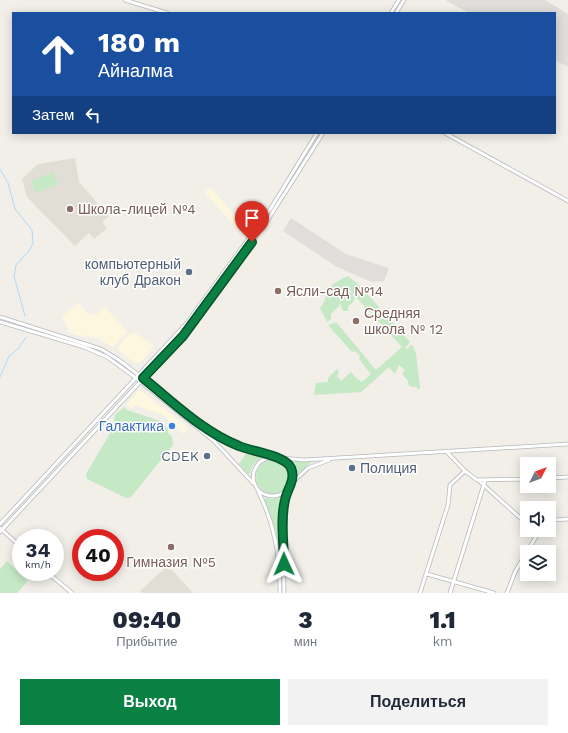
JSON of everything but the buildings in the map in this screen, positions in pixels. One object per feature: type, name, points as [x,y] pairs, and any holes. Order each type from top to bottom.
[{"type":"street","points":[[125,0],[164,12]]},
{"type":"street","points":[[392,12],[399,0]]},
{"type":"street","points":[[397,12],[404,0]]},
{"type":"street","points":[[1,523],[186,324],[271,208],[316,134]]},
{"type":"street","points":[[12,539],[1,530],[183,336],[269,218],[322,134]]},
{"type":"street","points":[[447,134],[568,201]]},
{"type":"street","points":[[290,177],[294,180]]},
{"type":"street","points":[[203,301],[207,304]]},
{"type":"street","points":[[0,318],[96,347],[138,376],[159,394],[221,438],[242,448],[272,457],[304,460],[568,444]]},
{"type":"street","points":[[0,322],[92,350],[118,362]]},
{"type":"street","points":[[159,394],[214,441],[264,495],[274,496],[288,489]]},
{"type":"street","points":[[79,439],[83,443]]},
{"type":"street","points":[[447,452],[465,471],[484,485],[520,518]]},
{"type":"street","points":[[272,457],[266,458],[257,464],[253,474],[255,487],[264,504],[276,540],[280,593]]},
{"type":"street","points":[[279,458],[284,460],[291,469],[292,474],[290,486]]},
{"type":"street","points":[[284,593],[283,508],[288,489],[308,468],[335,458]]},
{"type":"street","points":[[420,593],[448,505],[450,485],[465,471]]},
{"type":"street","points":[[556,478],[568,477]]},
{"type":"street","points":[[477,480],[520,479]]},
{"type":"street","points":[[42,480],[45,483]]},
{"type":"street","points":[[450,593],[485,481]]},
{"type":"street","points":[[556,520],[568,519]]},
{"type":"street","points":[[507,593],[515,572],[535,537]]},
{"type":"street","points":[[427,574],[494,593]]},
{"type":"street","points":[[58,581],[72,593]]},
{"type":"shaded area","points":[[445,0],[545,0],[568,14],[568,67],[556,61],[556,12],[467,12]]},
{"type":"shaded area","name":"Школа-лицей №4","points":[[75,158],[79,182],[109,216],[102,222],[107,228],[94,239],[89,233],[75,246],[27,197],[22,179],[38,164]]},
{"type":"shaded area","points":[[210,187],[245,226],[239,231],[204,192]]},
{"type":"shaded area","points":[[291,218],[346,254],[389,268],[384,281],[372,282],[337,267],[283,231]]},
{"type":"shaded area","points":[[78,302],[87,313],[91,315],[96,315],[105,307],[127,331],[113,348],[97,337],[96,339],[86,335],[85,337],[70,333],[62,317]]},
{"type":"shaded area","points":[[134,332],[153,345],[152,349],[140,363],[135,363],[118,350],[118,347],[128,335]]},
{"type":"shaded area","points":[[138,391],[142,391],[189,428],[183,434],[163,415],[134,405],[132,409],[126,405]]},
{"type":"shaded area","points":[[165,568],[172,570],[193,593],[143,593],[140,591]]},
{"type":"green space","points":[[53,172],[58,184],[36,193],[31,181]]},
{"type":"green space","points":[[348,276],[360,286],[410,342],[405,348],[407,349],[411,345],[413,346],[416,354],[420,387],[419,390],[416,387],[409,386],[408,381],[402,374],[405,370],[399,365],[395,374],[389,367],[361,392],[314,395],[316,383],[328,382],[328,378],[337,369],[339,373],[337,376],[341,381],[351,372],[362,382],[371,374],[359,359],[360,356],[355,351],[352,352],[328,325],[336,322],[376,370],[402,347],[344,284],[355,298],[354,301],[348,306],[348,311],[343,311],[340,303],[331,314],[331,319],[327,322],[320,308],[332,286]]},
{"type":"green space","points":[[124,407],[127,410],[160,421],[168,429],[168,433],[172,437],[173,445],[131,497],[126,498],[87,479],[86,474],[112,430],[115,415]]},
{"type":"green space","points":[[248,451],[263,456],[253,465],[249,475],[239,464]]},
{"type":"green space","points":[[276,460],[285,465],[289,470],[289,484],[285,489],[280,493],[270,494],[266,493],[257,484],[256,474],[257,470],[266,461]]},
{"type":"green space","points":[[293,460],[310,461],[311,463],[296,475],[290,462]]},
{"type":"green space","points":[[280,497],[283,499],[281,507],[282,580],[280,551],[275,529],[264,500],[265,498],[272,499]]},
{"type":"green space","points":[[7,561],[12,566],[12,581],[28,581],[17,593],[0,593],[0,569]]},
{"type":"waterway","points":[[0,169],[8,183],[15,209],[32,230],[33,243],[29,251],[16,265],[14,276],[25,316]]},
{"type":"waterway","points":[[0,377],[9,356],[18,349],[26,337]]},
{"type":"place","name":"Школа-лицей №4","points":[[70,209]]},
{"type":"place","name":"компьютерный клуб Дракон","points":[[189,272]]},
{"type":"place","name":"Ясли-сад №14","points":[[278,291]]},
{"type":"place","name":"Средняя школа № 12","points":[[356,321]]},
{"type":"place","name":"Галактика","points":[[172,426]]},
{"type":"place","name":"CDEK","points":[[207,456]]},
{"type":"place","name":"Полиция","points":[[352,468]]},
{"type":"place","name":"Гимназия №5","points":[[171,547]]},
{"type":"route","points":[[252,242],[183,336],[143,378],[221,438],[242,448],[279,458],[288,464],[291,469],[292,480],[283,508],[284,564]]}]
